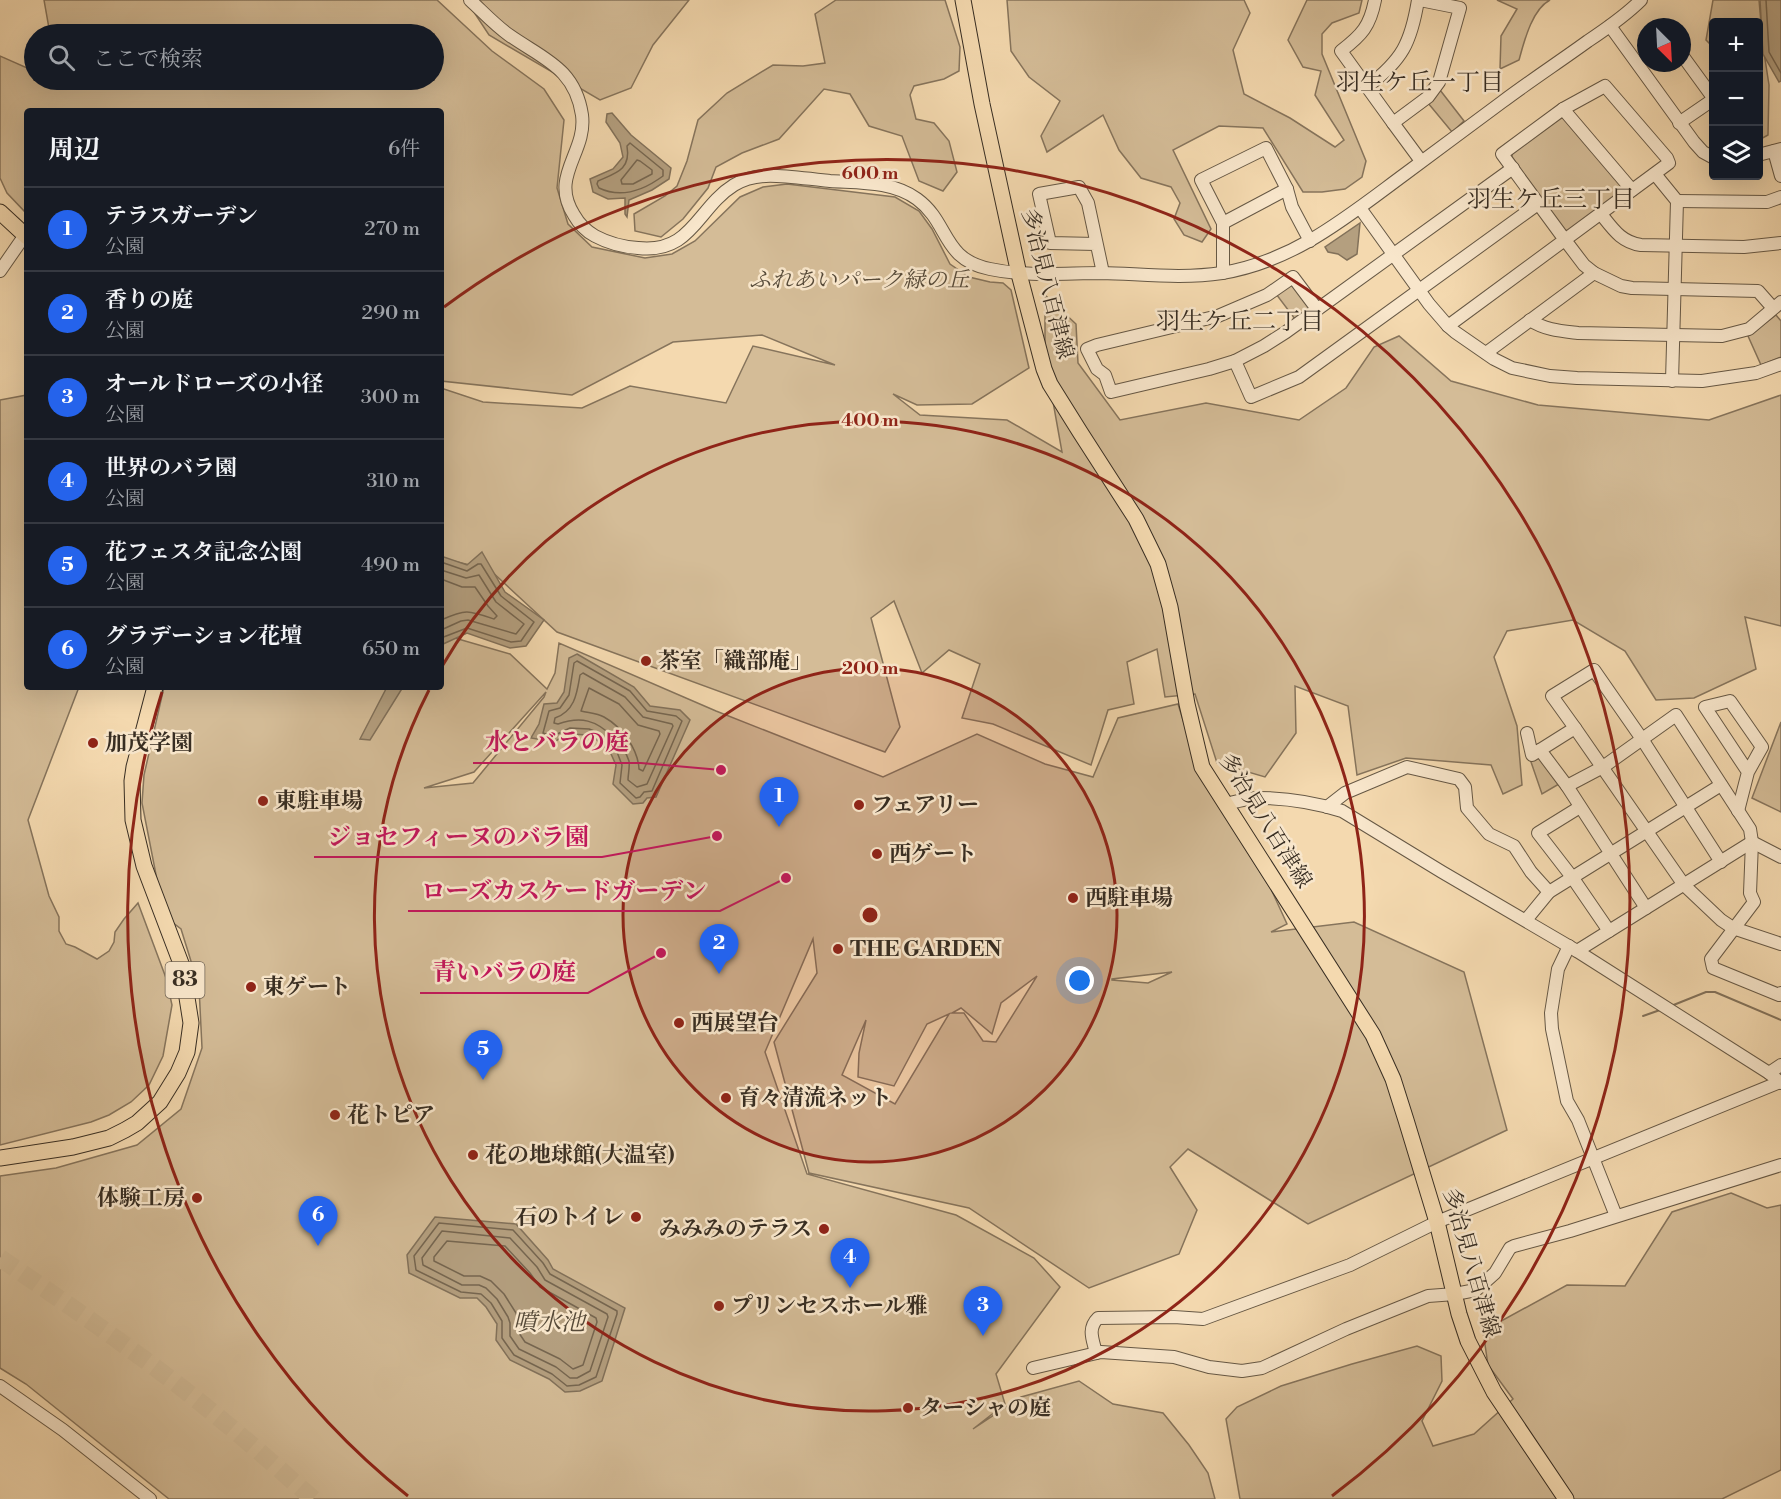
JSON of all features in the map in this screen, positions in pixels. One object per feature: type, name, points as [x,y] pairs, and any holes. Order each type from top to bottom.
[{"type":"main road","name":"多治見八百津線","points":[[963,0],[982,104],[1019,274],[1039,351],[1050,384],[1136,519],[1158,564],[1170,607],[1187,704],[1202,767],[1373,1035],[1393,1079],[1437,1222],[1468,1341],[1494,1392],[1566,1499]]},
{"type":"main road","points":[[0,212],[24,234]]},
{"type":"main road","name":"83","points":[[0,1158],[73,1148],[109,1138],[125,1130],[137,1123],[160,1102],[178,1073],[187,1052],[191,1023],[182,966],[144,867],[133,820],[134,767],[154,690]]},
{"type":"street","points":[[470,0],[507,33],[560,69],[572,85],[579,100],[583,119],[578,148],[565,177],[566,193],[576,219],[593,235],[629,247],[651,250],[669,245],[689,232],[732,186],[750,178],[774,176],[885,185],[906,192],[922,203],[936,219],[955,252],[968,261],[987,269],[1019,274],[1103,273],[1195,276],[1223,273],[1278,258],[1310,241],[1360,208],[1514,93],[1610,26],[1641,0]]},
{"type":"street","points":[[1375,0],[1372,16],[1367,26],[1341,51],[1421,162]]},
{"type":"street","points":[[1368,86],[1385,73],[1402,52],[1414,27],[1419,0],[1460,8],[1439,82],[1428,97],[1393,123]]},
{"type":"street","points":[[1610,26],[1637,57]]},
{"type":"street","points":[[1691,68],[1709,93]]},
{"type":"street","points":[[1648,72],[1679,123],[1698,148],[1709,155]]},
{"type":"street","points":[[1448,326],[1565,240],[1601,214],[1669,163],[1605,86],[1563,109],[1503,154],[1538,204],[1565,240],[1584,265],[1594,273],[1621,286],[1675,290],[1758,291],[1777,305],[1754,326],[1742,332],[1722,336],[1578,333],[1554,330],[1530,320]]},
{"type":"street","points":[[1679,123],[1709,102]]},
{"type":"street","points":[[1563,109],[1632,190]]},
{"type":"street","points":[[1223,273],[1223,223],[1201,180],[1266,148],[1310,241]]},
{"type":"street","points":[[1763,154],[1778,150],[1781,176]]},
{"type":"street","points":[[1317,309],[1293,277],[1267,295],[1218,316],[1087,349],[1097,369],[1105,375],[1111,392],[1235,361],[1286,333],[1513,168]]},
{"type":"street","points":[[1655,174],[1677,201],[1672,381]]},
{"type":"street","points":[[1096,244],[1050,243],[1039,194],[1079,187],[1088,203],[1103,273]]},
{"type":"street","points":[[1223,223],[1287,189]]},
{"type":"street","points":[[1677,201],[1767,202],[1781,197]]},
{"type":"street","points":[[1235,361],[1251,397],[1273,390],[1299,377],[1538,204]]},
{"type":"street","points":[[1360,208],[1392,255],[1448,326],[1455,333],[1512,368],[1550,376],[1702,381],[1756,373],[1781,364]]},
{"type":"street","points":[[1601,214],[1618,235],[1627,241],[1641,245],[1744,247],[1781,243]]},
{"type":"street","points":[[0,272],[24,239]]},
{"type":"street","points":[[1486,353],[1594,273]]},
{"type":"street","points":[[1721,862],[1642,739],[1594,670],[1552,696],[1684,885],[1733,928],[1781,946]]},
{"type":"street","points":[[1738,811],[1748,772],[1762,747],[1730,701],[1705,706],[1748,772]]},
{"type":"street","points":[[1567,786],[1603,767],[1676,714],[1750,829],[1752,842],[1750,893],[1754,902],[1711,959],[1713,968],[1779,995],[1781,993]]},
{"type":"street","points":[[1527,733],[1532,755],[1575,728]]},
{"type":"street","points":[[1540,750],[1567,786],[1646,908]]},
{"type":"street","points":[[1327,807],[1345,792],[1407,767],[1459,779],[1465,787],[1467,808],[1489,834],[1514,846],[1531,872],[1549,892]]},
{"type":"street","points":[[1526,920],[1549,892],[1721,785]]},
{"type":"street","points":[[1096,1353],[1090,1333],[1092,1324],[1098,1318],[1203,1319],[1350,1264],[1437,1222],[1781,1083],[1769,1072],[1573,948],[1342,811],[1293,801],[1257,798],[1226,804]]},
{"type":"street","points":[[1580,807],[1538,833],[1609,931]]},
{"type":"street","points":[[1616,1216],[1578,1120],[1567,1101],[1552,1029],[1551,1013],[1558,969],[1573,948],[1609,931],[1752,842]]},
{"type":"street","points":[[1752,842],[1781,857]]},
{"type":"street","points":[[1769,1072],[1781,1065]]},
{"type":"street","points":[[1033,1368],[1101,1352],[1174,1357],[1209,1367],[1242,1371],[1263,1368],[1346,1329],[1428,1296],[1476,1290],[1495,1273],[1510,1248],[1514,1246],[1569,1231],[1781,1164]]},
{"type":"street","points":[[0,1386],[63,1430],[150,1499]]},
{"type":"green space","name":"ふれあいパーク緑の丘","points":[[44,0],[437,0],[492,51],[544,89],[564,120],[557,188],[568,224],[592,247],[645,258],[672,254],[695,241],[740,197],[763,187],[787,184],[895,197],[919,211],[932,229],[950,264],[969,277],[1003,283],[1011,290],[1029,368],[972,404],[917,405],[893,394],[920,415],[1007,420],[1062,452],[1045,357],[1045,295],[1076,324],[1078,363],[1120,420],[1206,403],[1299,420],[1346,388],[1374,347],[1399,336],[1451,381],[1538,405],[1709,420],[1781,395],[1781,626],[1745,617],[1756,669],[1694,698],[1656,700],[1625,651],[1573,620],[1507,631],[1494,657],[1517,726],[1522,785],[1503,794],[1491,765],[1406,758],[1357,775],[1348,706],[1295,686],[1296,733],[1265,777],[1217,763],[1195,694],[1165,697],[1157,649],[1127,662],[1134,704],[1108,710],[1091,765],[993,724],[962,718],[980,664],[949,650],[922,673],[894,601],[871,618],[900,727],[885,752],[557,632],[490,570],[444,559],[444,389],[483,402],[582,408],[630,386],[726,403],[753,346],[835,365],[762,335],[673,342],[572,395],[444,381],[444,108],[24,108],[24,211],[7,193],[0,178],[0,56],[24,67],[24,90],[444,90],[444,24],[48,24]]},
{"type":"green space","points":[[466,0],[689,0],[653,45],[631,88],[600,100],[489,35]]},
{"type":"green space","points":[[836,0],[945,0],[960,47],[959,71],[944,79],[914,86],[910,95],[916,119],[934,123],[949,141],[957,172],[943,191],[919,181],[902,136],[869,126],[850,94],[824,89],[779,139],[742,153],[716,167],[708,188],[683,219],[661,237],[635,231],[634,214],[665,196],[677,186],[687,161],[698,120],[727,93],[773,65],[803,66],[825,63],[815,14]]},
{"type":"green space","points":[[1007,0],[1244,0],[1250,13],[1233,50],[1244,94],[1290,118],[1335,147],[1344,140],[1315,95],[1321,71],[1303,67],[1288,40],[1307,0],[1362,0],[1359,13],[1332,23],[1322,34],[1322,54],[1366,161],[1362,177],[1345,189],[1303,192],[1263,128],[1219,126],[1173,150],[1211,229],[1202,242],[1184,235],[1174,219],[1180,203],[1171,187],[1141,178],[1119,150],[1103,115],[1047,152],[1041,136],[1060,101],[1029,77],[1011,51]]},
{"type":"green space","points":[[1497,0],[1550,0],[1544,4],[1534,18],[1526,35],[1519,60],[1500,69],[1501,36],[1517,9]]},
{"type":"green space","points":[[1713,0],[1759,0],[1761,18],[1710,18]]},
{"type":"green space","points":[[1709,23],[1709,43],[1706,40]]},
{"type":"green space","points":[[1763,46],[1769,85],[1768,135],[1763,138]]},
{"type":"green space","points":[[1440,90],[1464,121],[1452,132],[1428,103]]},
{"type":"green space","points":[[1558,118],[1564,118],[1623,188],[1623,192],[1569,231],[1564,230],[1512,157],[1512,153]]},
{"type":"green space","points":[[1289,284],[1296,286],[1310,305],[1309,310],[1295,319],[1276,294]]},
{"type":"green space","points":[[1776,315],[1781,321],[1781,357],[1761,365],[1748,336]]},
{"type":"green space","points":[[24,396],[24,690],[78,690],[28,820],[49,896],[59,917],[59,931],[66,944],[97,959],[109,951],[114,942],[115,932],[138,903],[166,978],[172,1005],[163,1056],[149,1085],[131,1102],[91,1122],[0,1145],[0,400]]},
{"type":"green space","points":[[444,635],[510,654],[547,689],[555,673],[559,643],[716,711],[883,777],[977,734],[1045,764],[1093,777],[1118,718],[1178,704],[1202,780],[1271,889],[1287,924],[1271,932],[1354,922],[1464,972],[1507,1130],[1308,1224],[1188,1149],[1170,1167],[1197,1210],[1179,1254],[1089,1288],[969,1208],[809,1173],[774,1042],[817,973],[813,939],[765,1052],[807,1174],[956,1215],[1034,1258],[1060,1287],[996,1374],[1005,1404],[973,1429],[1021,1397],[1079,1381],[1113,1404],[1163,1413],[1208,1473],[1215,1499],[169,1499],[26,1384],[0,1368],[0,1176],[56,1168],[137,1145],[181,1109],[202,1048],[199,987],[181,929],[172,922],[158,885],[142,803],[144,775],[163,690],[444,690]],"holes":[[[546,692],[473,783],[424,788],[474,772]],[[1172,972],[1148,983],[1112,980],[1112,979]],[[1037,976],[996,1042],[983,1041],[964,1013],[952,1013],[961,1008],[992,1034],[1001,1003]],[[949,1014],[895,1104],[842,1075],[866,1020],[859,1053],[858,1077],[894,1086],[927,1024]]]},
{"type":"green space","points":[[1781,722],[1781,812],[1752,798]]},
{"type":"green space","points":[[1538,754],[1559,784],[1542,794],[1530,759]]},
{"type":"green space","points":[[1731,1193],[1767,1208],[1781,1205],[1781,1470],[1722,1499],[1240,1499],[1226,1419],[1237,1407],[1281,1386],[1417,1346],[1441,1356],[1442,1381],[1422,1421],[1433,1446],[1474,1434],[1513,1399],[1488,1365],[1483,1331],[1567,1285],[1625,1286],[1672,1212]]},
{"type":"water","points":[[1760,0],[1781,0],[1781,81],[1779,82],[1763,54],[1763,18],[1761,18]]},
{"type":"water","points":[[612,113],[631,135],[671,168],[669,179],[652,190],[629,200],[627,217],[625,198],[608,199],[593,192],[590,179],[613,169],[623,157],[620,143],[606,122],[607,114]]},
{"type":"water","points":[[1360,223],[1357,254],[1347,260],[1338,254],[1328,252],[1325,247]]},
{"type":"water","points":[[482,552],[505,592],[544,620],[526,646],[510,648],[467,633],[444,644],[444,557],[467,565]]},
{"type":"water","points":[[577,654],[634,687],[650,706],[680,710],[690,720],[656,797],[647,798],[643,803],[633,804],[613,784],[616,765],[611,754],[594,737],[571,734],[555,742],[531,738],[539,724],[544,704],[557,703],[564,692],[569,658]]},
{"type":"water","points":[[385,690],[401,690],[370,740],[360,739]]},
{"type":"water","name":"噴水池","points":[[435,1217],[516,1224],[548,1260],[553,1269],[625,1308],[602,1381],[580,1391],[565,1392],[549,1379],[510,1360],[496,1340],[497,1324],[477,1298],[460,1298],[409,1273],[407,1255]]},
{"type":"waterway","points":[[1671,1006],[1706,992],[1715,992],[1781,1020]]},
{"type":"waterway","points":[[1643,1016],[1660,1010]]},
{"type":"tunnel","points":[[0,1258],[169,1378],[313,1499]]},
{"type":"place","name":"茶室「織部庵」","points":[[646,661]]},
{"type":"place","name":"加茂学園","points":[[93,743]]},
{"type":"place","name":"水とバラの庭","points":[[721,770]]},
{"type":"place","name":"東駐車場","points":[[263,801]]},
{"type":"place","name":"フェアリー","points":[[859,805]]},
{"type":"place","name":"テラスガーデン","points":[[779,827]]},
{"type":"place","name":"ジョセフィーヌのバラ園","points":[[717,836]]},
{"type":"place","name":"西ゲート","points":[[877,854]]},
{"type":"place","name":"ローズカスケードガーデン","points":[[786,878]]},
{"type":"place","name":"西駐車場","points":[[1073,898]]},
{"type":"place","name":"THE GARDEN","points":[[838,949]]},
{"type":"place","name":"青いバラの庭","points":[[661,953]]},
{"type":"place","name":"香りの庭","points":[[719,974]]},
{"type":"place","name":"東ゲート","points":[[251,987]]},
{"type":"place","name":"西展望台","points":[[679,1023]]},
{"type":"place","name":"花フェスタ記念公園","points":[[483,1080]]},
{"type":"place","name":"育々清流ネット","points":[[726,1098]]},
{"type":"place","name":"花トピア","points":[[335,1115]]},
{"type":"place","name":"花の地球館(大温室)","points":[[473,1155]]},
{"type":"place","name":"体験工房","points":[[197,1198]]},
{"type":"place","name":"石のトイレ","points":[[636,1217]]},
{"type":"place","name":"みみみのテラス","points":[[824,1229]]},
{"type":"place","name":"グラデーション花壇","points":[[318,1246]]},
{"type":"place","name":"世界のバラ園","points":[[850,1288]]},
{"type":"place","name":"プリンセスホール雅","points":[[719,1306]]},
{"type":"place","name":"オールドローズの小径","points":[[983,1336]]},
{"type":"place","name":"ターシャの庭","points":[[908,1408]]},
{"type":"district","name":"羽生ケ丘一丁目","points":[[1420,83]]},
{"type":"district","name":"羽生ケ丘三丁目","points":[[1551,200]]},
{"type":"district","name":"羽生ケ丘二丁目","points":[[1240,322]]}]
